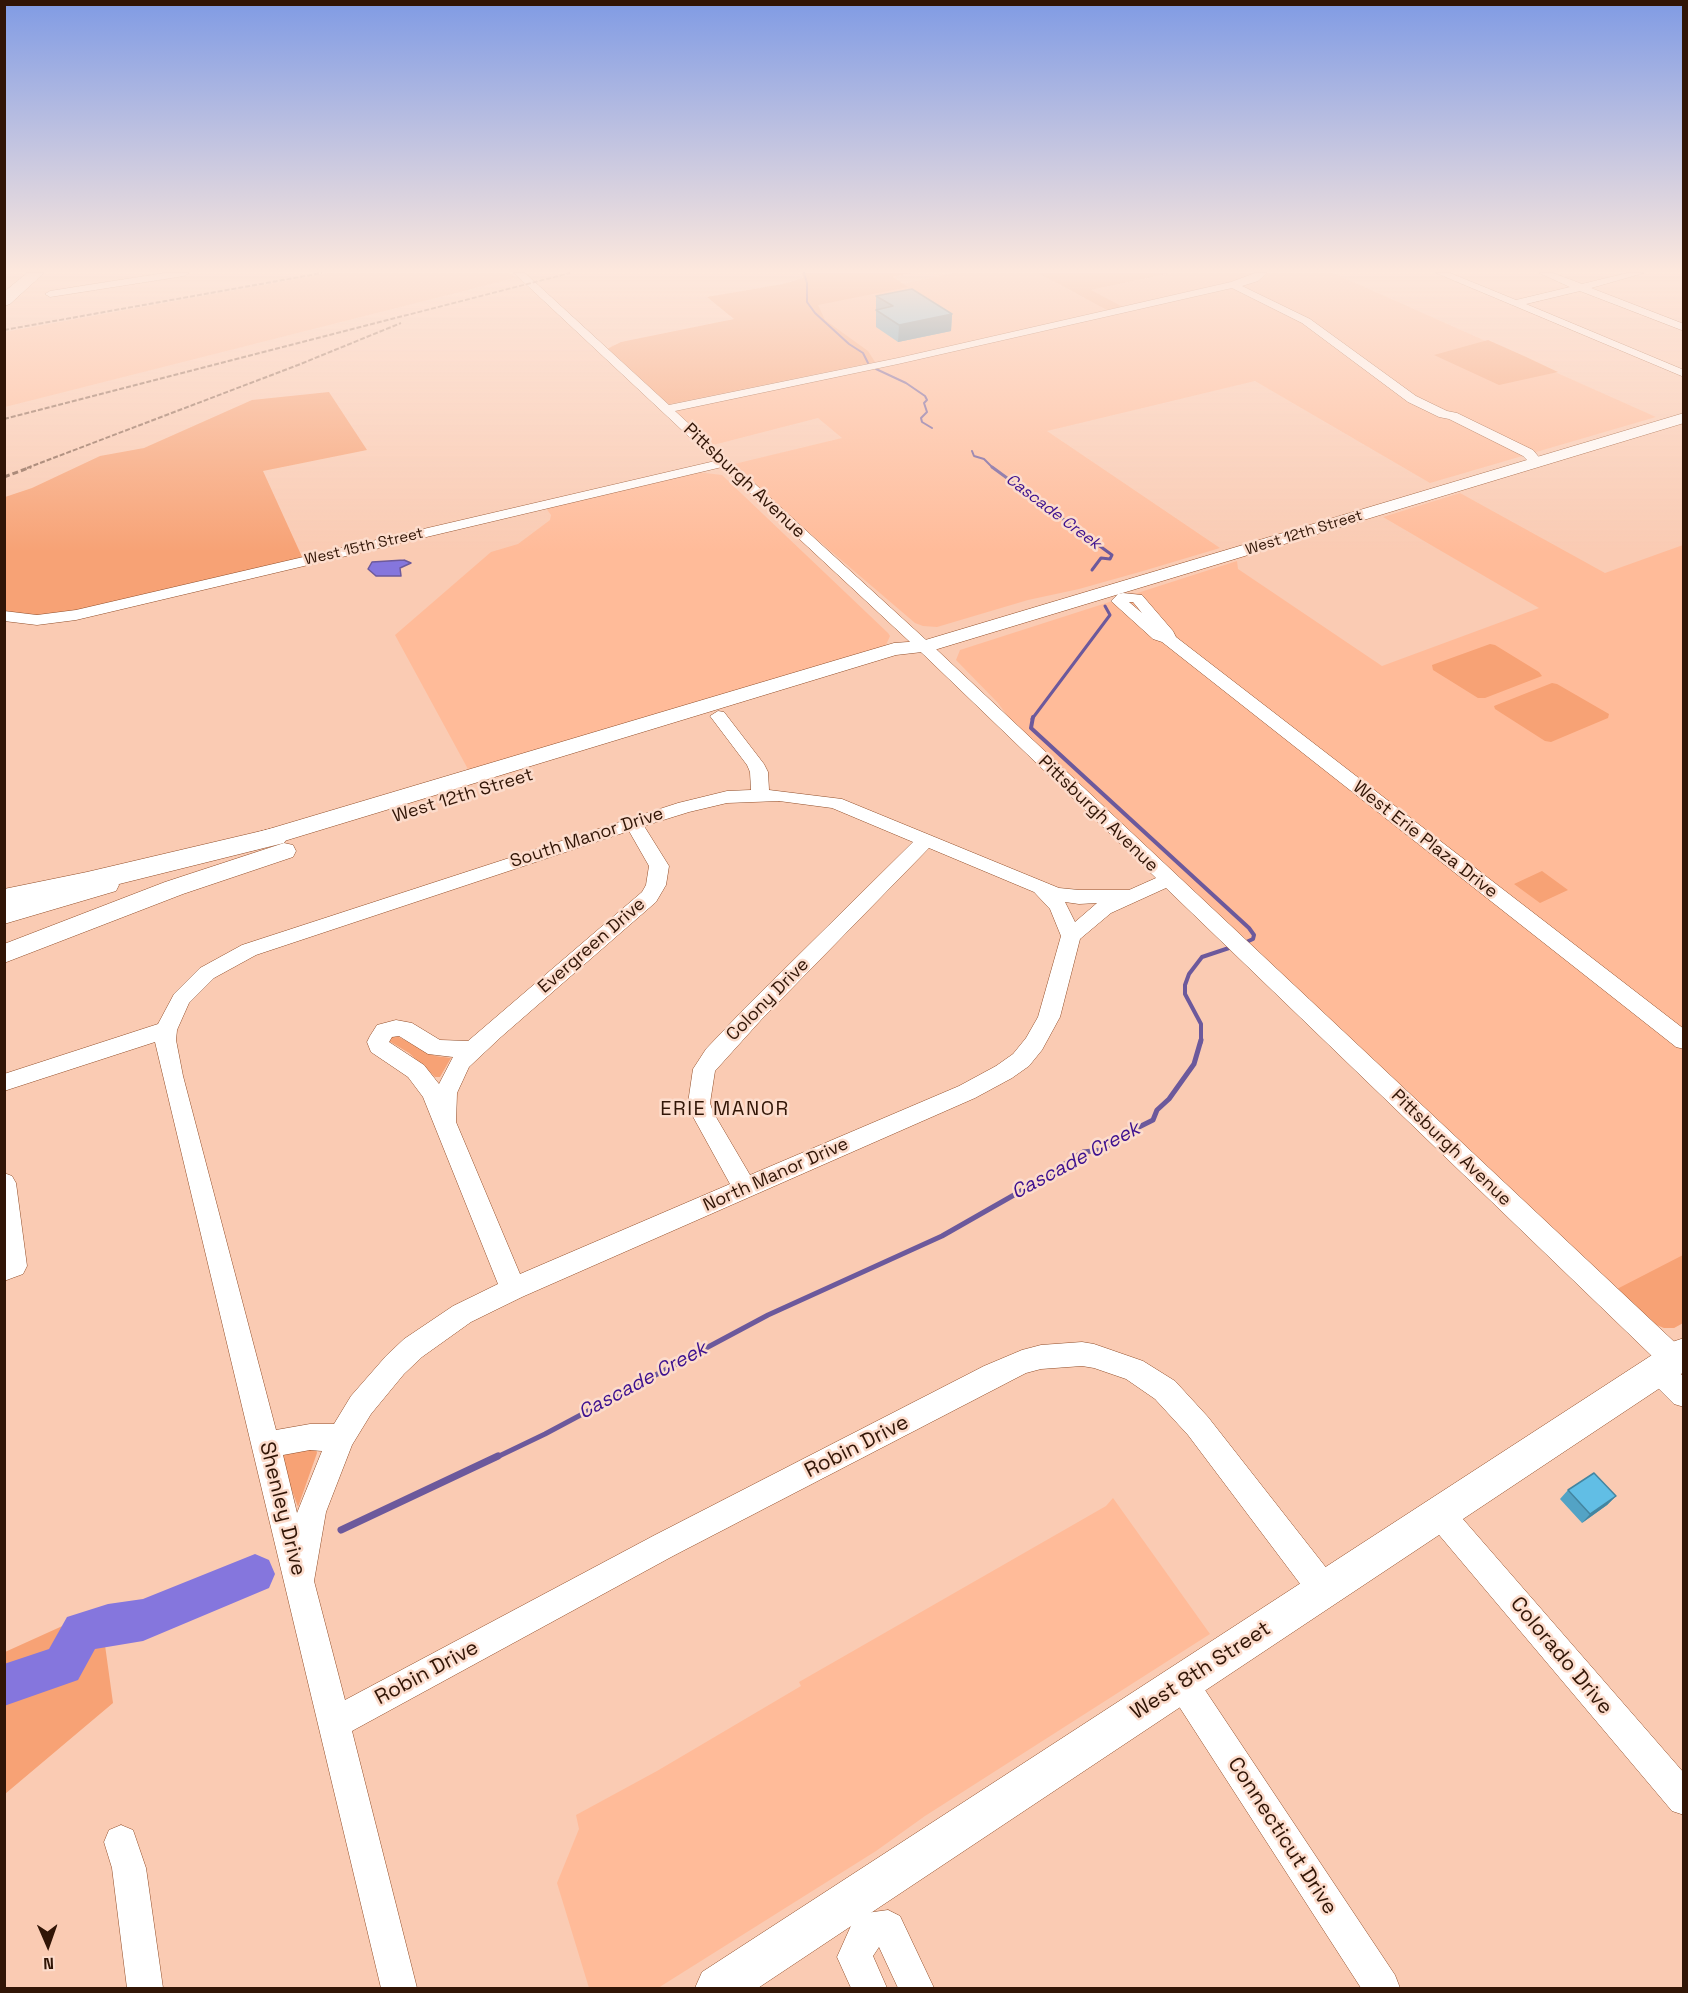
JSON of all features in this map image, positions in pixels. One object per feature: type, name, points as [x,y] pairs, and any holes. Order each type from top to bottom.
[{"type":"highway","points":[[4,899],[87,882],[274,837]]},
{"type":"main road","name":"West 12th Street","points":[[4,915],[274,837],[894,649],[924,647],[1119,593],[1683,418]]},
{"type":"main road","name":"West 12th Street","points":[[4,954],[227,869],[904,659],[924,647]]},
{"type":"main road","name":"West 8th Street","points":[[718,1989],[860,1916],[1182,1683],[1439,1513],[1675,1369]]},
{"type":"street","name":"Pittsburgh Avenue","points":[[620,366],[924,647],[1238,946],[1675,1369]]},
{"type":"street","points":[[666,409],[874,366]]},
{"type":"street","points":[[1367,366],[1407,395],[1443,414],[1445,418],[1537,462]]},
{"type":"street","points":[[1664,366],[1683,374]]},
{"type":"street","name":"West 15th Street","points":[[4,616],[37,620],[76,615],[723,463]]},
{"type":"street","name":"West Erie Plaza Drive","points":[[1119,593],[1137,598],[1168,634],[1168,639],[1683,1041]]},
{"type":"street","points":[[718,716],[755,764],[759,772],[760,794]]},
{"type":"street","name":"South Manor Drive","points":[[166,1030],[181,999],[200,978],[241,954],[696,803],[760,794],[802,796],[836,803],[1039,888],[1079,897],[1128,896]]},
{"type":"street","name":"Evergreen Drive","points":[[445,1122],[445,1104],[449,1083],[461,1062],[649,897],[656,885],[660,866],[633,823]]},
{"type":"street","name":"Colony Drive","points":[[745,1188],[702,1113],[699,1103],[704,1069],[714,1054],[926,840]]},
{"type":"street","points":[[1071,936],[1104,908],[1168,880]]},
{"type":"street","name":"South Manor Drive","points":[[1039,888],[1054,901],[1071,936]]},
{"type":"street","name":"North Manor Drive","points":[[301,1584],[312,1512],[341,1438],[362,1405],[395,1365],[414,1348],[462,1314],[513,1289],[967,1092],[1004,1072],[1021,1060],[1034,1044],[1049,1017],[1071,936]]},
{"type":"street","name":"Evergreen Drive","points":[[473,1050],[436,1048],[404,1029],[396,1028],[385,1031],[379,1039],[379,1046],[423,1078],[433,1093],[513,1289]]},
{"type":"street","points":[[4,1083],[166,1030]]},
{"type":"street","name":"Shenley Drive","points":[[166,1030],[165,1040],[172,1076],[301,1584],[333,1724],[399,1989]]},
{"type":"street","points":[[4,1183],[9,1268]]},
{"type":"street","name":"Robin Drive","points":[[333,1724],[663,1546],[1000,1372],[1022,1362],[1041,1357],[1082,1354],[1094,1356],[1134,1370],[1165,1390],[1198,1426],[1324,1590]]},
{"type":"street","points":[[265,1445],[310,1437],[341,1438]]},
{"type":"street","name":"Colorado Drive","points":[[1439,1513],[1683,1799]]},
{"type":"street","name":"Connecticut Drive","points":[[1182,1683],[1382,1989]]},
{"type":"street","points":[[121,1842],[129,1868],[146,1989]]},
{"type":"street","points":[[868,1989],[855,1957],[860,1916],[888,1928],[916,1989]]},
{"type":"shaded area","points":[[5,366],[167,366],[5,407]]},
{"type":"shaded area","points":[[625,366],[855,366],[665,405]]},
{"type":"shaded area","points":[[630,366],[1542,366],[1656,417],[1430,483],[1255,381],[1047,431],[1220,548],[937,627],[915,623],[730,465],[842,438],[818,418],[713,445],[670,408]]},
{"type":"shaded area","points":[[1458,366],[1545,366],[1558,372],[1499,385]]},
{"type":"shaded area","points":[[329,392],[367,450],[263,471],[303,559],[80,611],[34,617],[5,612],[5,497],[32,488],[100,456],[144,448],[252,400]]},
{"type":"shaded area","points":[[697,472],[722,475],[888,633],[890,636],[885,647],[469,771],[395,635],[491,552],[518,544],[550,520],[551,515],[545,507]]},
{"type":"shaded area","points":[[1460,493],[1605,573],[1683,545],[1683,1323],[1674,1328],[1664,1328],[1652,1323],[1015,726],[998,703],[956,660],[960,650],[1237,561],[1238,569],[1382,666],[1539,608],[1383,517]]},
{"type":"shaded area","points":[[404,560],[411,563],[400,568],[401,576],[376,576],[368,569],[372,562]]},
{"type":"shaded area","points":[[1490,644],[1539,672],[1542,676],[1485,698],[1478,698],[1433,670],[1432,665]]},
{"type":"shaded area","points":[[1552,683],[1609,714],[1608,718],[1551,742],[1545,741],[1495,709],[1494,706]]},
{"type":"shaded area","points":[[1542,871],[1568,890],[1540,903],[1514,884]]},
{"type":"shaded area","points":[[397,1036],[435,1056],[451,1058],[440,1077],[435,1077],[409,1053],[389,1041],[389,1037]]},
{"type":"shaded area","points":[[1683,1255],[1683,1323],[1674,1328],[1664,1328],[1652,1323],[1615,1290]]},
{"type":"shaded area","points":[[316,1448],[317,1453],[298,1507],[283,1456],[290,1450]]},
{"type":"shaded area","points":[[1113,1498],[1210,1634],[925,1816],[876,1851],[658,1988],[589,1988],[557,1883],[579,1829],[576,1815],[657,1771],[801,1686],[799,1682],[1106,1506]]},
{"type":"shaded area","points":[[100,1609],[113,1703],[5,1794],[5,1652]]},
{"type":"building","points":[[1594,1473],[1616,1496],[1590,1514],[1568,1490]]},
{"type":"waterway","name":"Cascade Creek","points":[[876,369],[906,383],[925,396],[927,400],[924,403],[927,412],[921,418],[922,422],[932,428]]},
{"type":"waterway","name":"Cascade Creek","points":[[972,451],[974,456],[984,459],[992,467]]},
{"type":"waterway","name":"Cascade Creek","points":[[992,467],[1112,555],[1110,559],[1101,558],[1092,570]]},
{"type":"waterway","name":"Cascade Creek","points":[[1033,718],[1110,615],[1105,606]]},
{"type":"waterway","name":"Cascade Creek","points":[[1033,718],[1031,728],[1249,928],[1254,935],[1253,939],[1242,944]]},
{"type":"waterway","name":"Cascade Creek","points":[[1201,1040],[1201,1024],[1185,994],[1185,985],[1189,974],[1202,957],[1232,947]]},
{"type":"waterway","name":"Cascade Creek","points":[[495,1458],[545,1434],[768,1315],[942,1236],[1035,1183],[1083,1152],[1102,1150],[1121,1136],[1153,1120],[1157,1110],[1169,1099],[1194,1064],[1201,1040]]},
{"type":"waterway","name":"Cascade Creek","points":[[341,1530],[498,1456]]},
{"type":"waterway","name":"Cascade Creek","points":[[4,1685],[63,1665],[82,1632],[108,1625],[143,1620],[255,1574]]},
{"type":"railway","points":[[4,419],[209,366]]},
{"type":"railway","points":[[27,468],[295,366]]},
{"type":"railway","points":[[4,477],[31,467]]},
{"type":"district","name":"ERIE MANOR","points":[[725,1110]]}]
